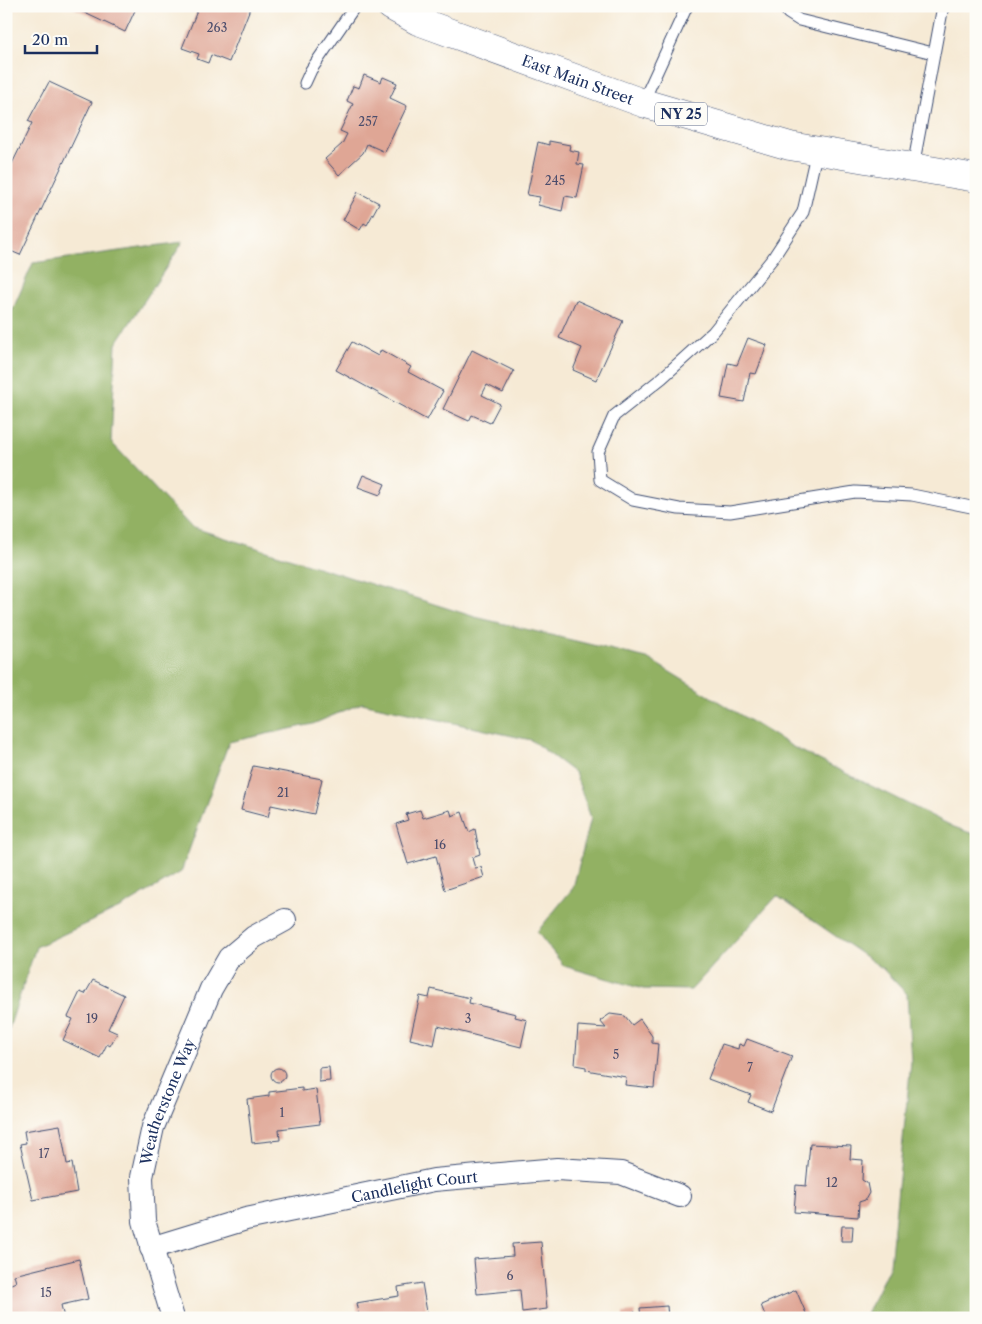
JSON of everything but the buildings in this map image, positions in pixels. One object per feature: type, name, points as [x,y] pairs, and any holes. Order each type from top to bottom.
[{"type":"main road","name":"East Main Street","points":[[396,7],[418,21],[643,103],[790,146],[976,178]]},
{"type":"street","name":"Weatherstone Way","points":[[173,1318],[144,1221],[142,1177],[153,1127],[184,1049],[211,989],[229,958],[254,937],[285,920]]},
{"type":"street","name":"Candlelight Court","points":[[151,1248],[246,1219],[434,1180],[557,1168],[621,1173],[680,1196]]},
{"type":"lane","points":[[305,83],[311,70],[355,6]]},
{"type":"lane","points":[[643,103],[687,6]]},
{"type":"lane","points":[[784,6],[788,13],[799,20],[933,53]]},
{"type":"lane","points":[[913,167],[943,6]]},
{"type":"lane","points":[[817,150],[803,212],[773,258],[713,332],[662,378],[614,416],[598,452],[600,480],[634,500],[679,509],[730,512],[854,492],[912,495],[976,508]]},
{"type":"green space","points":[[183,242],[116,344],[111,442],[191,527],[475,617],[647,658],[793,747],[954,827],[976,835],[976,1318],[864,1318],[890,1265],[911,1062],[907,994],[882,968],[777,896],[691,990],[643,989],[564,966],[537,932],[573,888],[591,818],[575,773],[531,740],[362,703],[313,724],[229,742],[181,872],[124,906],[36,947],[6,1037],[6,325],[33,263]]}]
